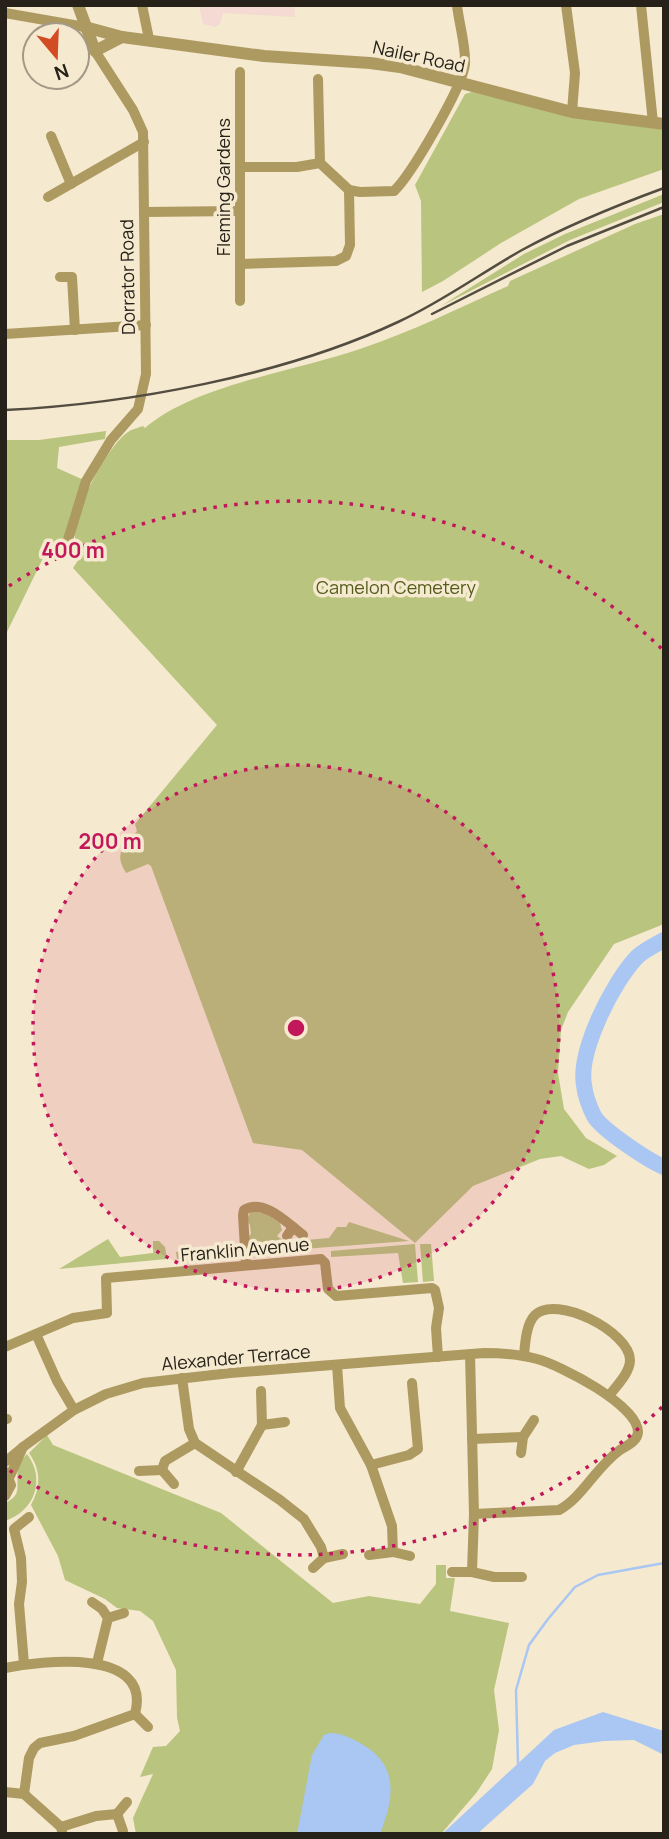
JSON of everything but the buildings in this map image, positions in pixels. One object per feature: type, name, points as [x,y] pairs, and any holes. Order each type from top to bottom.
[{"type":"street","points":[[142,5],[149,39]]},
{"type":"street","points":[[318,79],[320,163],[349,190],[394,191],[444,114],[465,65],[457,5]]},
{"type":"street","points":[[566,5],[575,73],[572,112]]},
{"type":"street","points":[[641,5],[659,124]]},
{"type":"street","points":[[5,13],[51,21]]},
{"type":"street","name":"Nailer Road","points":[[91,29],[122,37],[264,56],[386,65],[572,112],[659,124]]},
{"type":"street","points":[[95,51],[122,37]]},
{"type":"street","name":"Dorrator Road","points":[[67,542],[93,466],[138,409],[146,374],[144,142],[140,122],[107,73],[91,41]]},
{"type":"street","name":"Fleming Gardens","points":[[240,72],[240,301]]},
{"type":"street","points":[[51,136],[71,184]]},
{"type":"street","points":[[48,197],[144,142]]},
{"type":"street","points":[[241,167],[297,167],[320,163]]},
{"type":"street","points":[[240,264],[336,261],[346,256],[350,245],[349,190]]},
{"type":"street","points":[[144,212],[239,211]]},
{"type":"street","points":[[60,277],[72,277],[75,330]]},
{"type":"street","points":[[5,334],[146,325]]},
{"type":"street","points":[[246,1265],[244,1210],[254,1206],[261,1207],[272,1212],[290,1232],[303,1235]]},
{"type":"street","name":"Franklin Avenue","points":[[5,1347],[73,1318],[107,1313],[106,1278],[321,1259],[325,1263],[328,1289],[336,1296],[432,1288],[435,1290],[439,1308],[436,1328],[438,1357]]},
{"type":"street","points":[[524,1356],[532,1318],[541,1310],[558,1307],[586,1318],[614,1334],[628,1350],[628,1368],[609,1396]]},
{"type":"street","points":[[36,1334],[57,1381],[74,1410]]},
{"type":"street","name":"Alexander Terrace","points":[[5,1462],[41,1432],[74,1410],[123,1388],[162,1379],[470,1354],[502,1353],[524,1356],[556,1366],[609,1396],[637,1426],[638,1436],[634,1441],[604,1461],[569,1504],[559,1510],[474,1514]]},
{"type":"street","points":[[470,1354],[474,1514],[472,1572]]},
{"type":"street","points":[[337,1365],[340,1408],[371,1465],[392,1526],[393,1552]]},
{"type":"street","points":[[182,1378],[189,1429],[195,1443],[304,1519],[321,1547],[324,1558]]},
{"type":"street","points":[[371,1465],[409,1455],[418,1449],[412,1383]]},
{"type":"street","points":[[236,1472],[262,1425],[261,1391]]},
{"type":"street","points":[[521,1453],[523,1437],[534,1420]]},
{"type":"street","points":[[262,1425],[285,1422]]},
{"type":"street","points":[[472,1439],[523,1437]]},
{"type":"street","points":[[162,1470],[164,1461],[195,1443]]},
{"type":"street","points":[[5,1496],[11,1485],[7,1473],[23,1447]]},
{"type":"street","points":[[139,1471],[162,1470]]},
{"type":"street","points":[[162,1470],[174,1484]]},
{"type":"street","points":[[24,1664],[19,1604],[21,1558],[9,1529],[29,1517]]},
{"type":"street","points":[[369,1555],[393,1552],[410,1556]]},
{"type":"street","points":[[313,1568],[324,1558],[343,1554]]},
{"type":"street","points":[[452,1572],[522,1577]]},
{"type":"street","points":[[92,1602],[102,1609],[108,1618],[97,1663]]},
{"type":"street","points":[[108,1618],[124,1613]]},
{"type":"street","points":[[5,1668],[24,1664],[97,1663],[125,1675],[132,1685],[137,1707],[135,1714],[125,1720],[74,1736],[40,1743],[29,1758],[24,1794]]},
{"type":"street","points":[[135,1714],[148,1727]]},
{"type":"street","points":[[5,1792],[24,1794],[62,1831],[96,1816],[117,1814],[127,1802]]},
{"type":"street","points":[[117,1814],[123,1831]]},
{"type":"shaded area","points":[[199,5],[294,5],[295,17],[223,13],[220,24],[215,27],[203,24]]},
{"type":"green space","points":[[472,92],[571,116],[664,130],[664,169],[579,199],[422,292],[421,201],[415,185],[465,94]]},
{"type":"green space","points":[[664,194],[664,202],[570,240],[441,306],[524,254],[565,234]]},
{"type":"green space","name":"Camelon Cemetery","points":[[664,214],[664,924],[614,944],[568,1012],[561,1030],[558,1073],[564,1109],[586,1138],[617,1156],[604,1165],[589,1169],[561,1156],[540,1159],[473,1186],[415,1243],[302,1150],[253,1143],[151,866],[148,864],[126,873],[122,866],[120,855],[137,831],[135,824],[217,725],[73,568],[83,553],[74,533],[75,523],[86,494],[103,463],[120,439],[130,431],[143,426],[145,428],[166,413],[218,390],[334,357],[398,335],[508,286],[510,281],[635,224]]},
{"type":"green space","points":[[106,431],[105,439],[59,447],[57,468],[86,481],[62,557],[46,552],[5,636],[5,440],[39,440]]},
{"type":"green space","points":[[251,1211],[268,1214],[280,1223],[282,1230],[277,1236],[285,1242],[329,1238],[337,1227],[346,1227],[349,1222],[409,1241],[263,1252],[250,1257],[248,1237],[251,1234],[246,1220]]},
{"type":"green space","points":[[108,1239],[120,1257],[153,1253],[153,1241],[159,1241],[165,1247],[167,1259],[59,1269]]},
{"type":"green space","points":[[415,1244],[418,1282],[403,1283],[398,1253],[331,1257],[331,1251]]},
{"type":"green space","points":[[420,1244],[431,1244],[434,1281],[423,1282]]},
{"type":"green space","points":[[241,1246],[242,1258],[230,1254],[177,1259],[176,1252]]},
{"type":"green space","points":[[47,1435],[53,1445],[221,1513],[333,1603],[369,1596],[420,1604],[436,1584],[436,1565],[446,1565],[446,1578],[455,1578],[450,1611],[509,1623],[494,1690],[499,1730],[492,1769],[477,1792],[441,1834],[136,1834],[133,1818],[153,1774],[140,1777],[153,1747],[166,1746],[180,1731],[177,1718],[176,1670],[153,1621],[140,1611],[117,1608],[105,1599],[65,1580],[58,1556],[31,1505],[37,1492],[38,1479],[36,1466],[29,1453]]},
{"type":"green space","points":[[27,1454],[36,1474],[34,1493],[24,1510],[5,1521],[5,1503],[17,1492],[17,1474],[21,1461]]},
{"type":"water","points":[[603,1712],[664,1731],[664,1755],[634,1740],[574,1745],[555,1753],[545,1761],[533,1784],[477,1834],[442,1834],[554,1730]]},
{"type":"water","points":[[330,1733],[360,1743],[382,1761],[388,1772],[390,1795],[380,1834],[297,1834],[312,1755],[324,1735]]},
{"type":"waterway","points":[[664,940],[637,957],[618,983],[592,1036],[584,1071],[584,1085],[594,1116],[626,1144],[664,1167]]},
{"type":"waterway","points":[[518,1763],[516,1690],[529,1645],[575,1587],[598,1575],[664,1563]]},
{"type":"railway","points":[[5,410],[103,401],[206,384],[257,372],[354,341],[430,306],[539,241],[592,216],[664,188]]},
{"type":"railway","points":[[432,314],[567,246],[664,207]]}]
